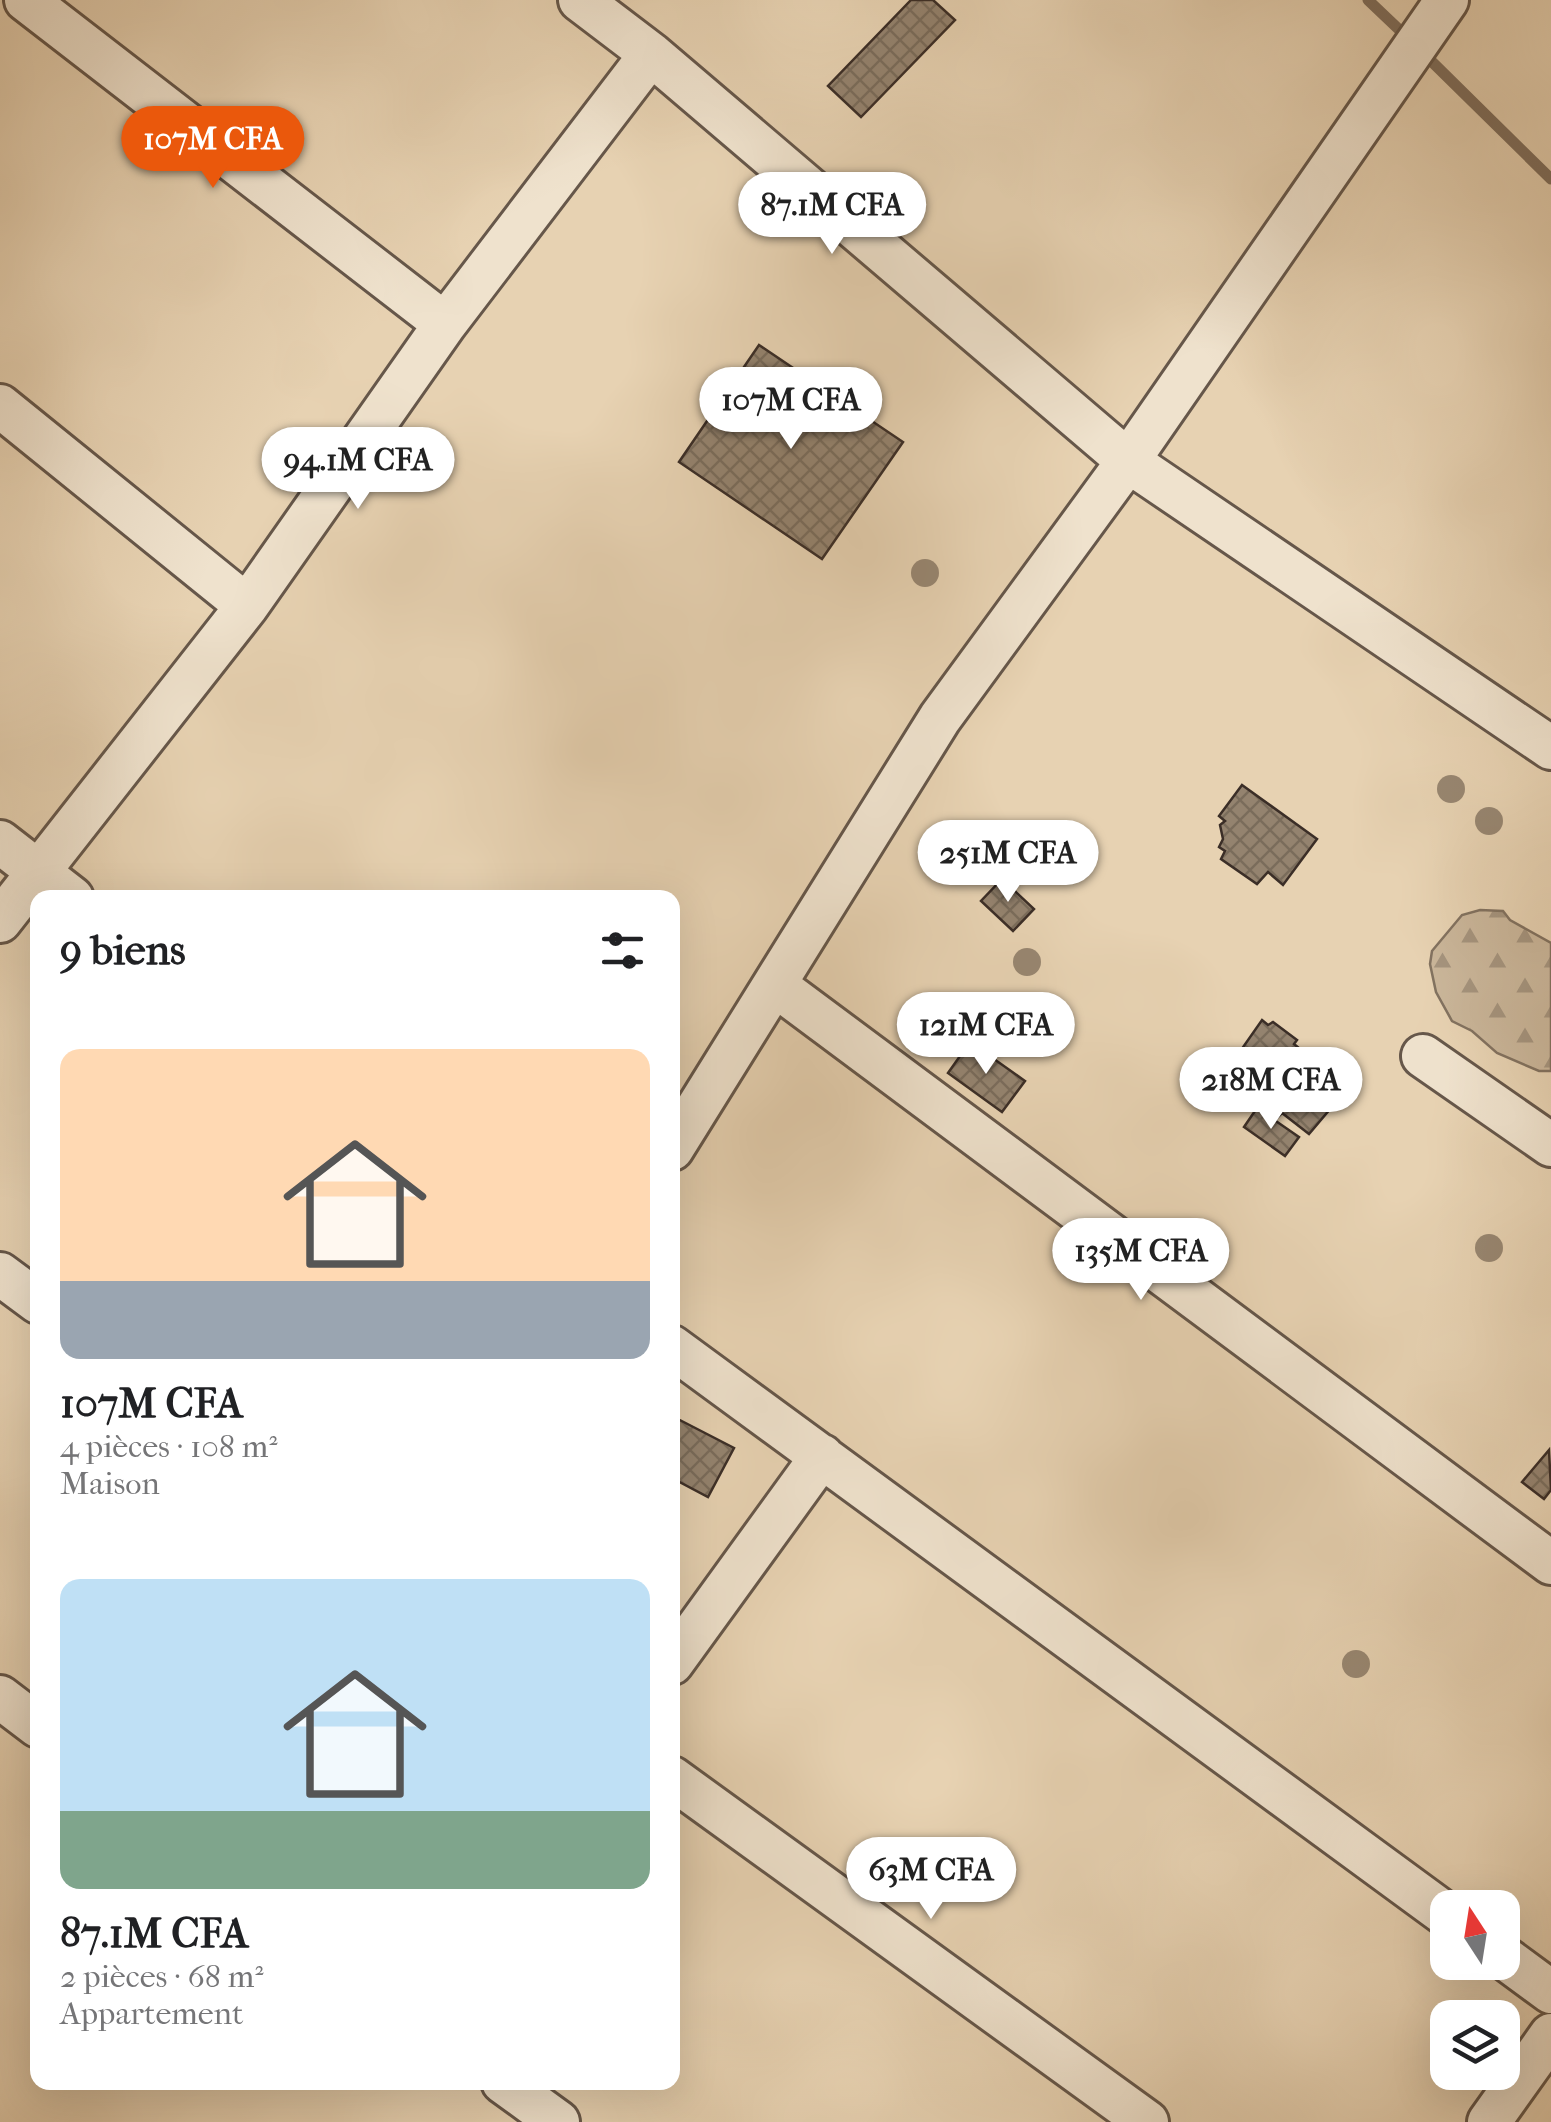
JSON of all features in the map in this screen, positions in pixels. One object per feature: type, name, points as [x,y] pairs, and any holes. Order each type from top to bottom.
[{"type":"street","points":[[26,0],[445,324]]},
{"type":"street","points":[[580,0],[650,54],[1128,462],[1551,748]]},
{"type":"street","points":[[680,1136],[940,718],[1128,462],[1447,0]]},
{"type":"street","points":[[0,922],[247,606],[445,324],[650,54]]},
{"type":"street","points":[[0,406],[247,606]]},
{"type":"street","points":[[0,842],[62,890]]},
{"type":"street","points":[[775,985],[1551,1563]]},
{"type":"street","points":[[1423,1056],[1551,1146]]},
{"type":"street","points":[[0,1274],[30,1296]]},
{"type":"street","points":[[680,1353],[1430,1903]]},
{"type":"street","points":[[680,1652],[822,1456]]},
{"type":"street","points":[[0,1697],[30,1720]]},
{"type":"street","points":[[680,1784],[1147,2122]]},
{"type":"street","points":[[1520,1969],[1551,1992]]},
{"type":"street","points":[[1489,2122],[1551,2035]]},
{"type":"street","points":[[514,2090],[558,2122]]},
{"type":"green space","points":[[1480,910],[1503,911],[1510,920],[1551,943],[1551,1071],[1539,1071],[1497,1053],[1472,1031],[1452,1021],[1436,992],[1430,964],[1432,951],[1462,915]]},
{"type":"building","points":[[911,0],[933,0],[955,20],[861,117],[828,86]]},
{"type":"building","points":[[759,345],[903,442],[822,559],[679,462]]},
{"type":"building","points":[[1242,785],[1317,839],[1283,885],[1268,872],[1257,884],[1221,859],[1225,851],[1219,847],[1223,839],[1220,825],[1225,821],[1219,816]]},
{"type":"building","points":[[1002,879],[1034,909],[1013,931],[981,901]]},
{"type":"building","points":[[1262,1020],[1268,1025],[1273,1022],[1297,1040],[1294,1044],[1340,1082],[1336,1088],[1342,1095],[1309,1134],[1282,1113],[1277,1118],[1251,1100],[1247,1089],[1225,1073]]},
{"type":"building","points":[[970,1042],[1025,1081],[1002,1112],[948,1073]]},
{"type":"building","points":[[1257,1108],[1299,1137],[1285,1156],[1244,1127]]},
{"type":"building","points":[[680,1420],[734,1448],[708,1497],[680,1482]]},
{"type":"building","points":[[1549,1450],[1551,1490],[1544,1499],[1522,1482]]},
{"type":"waterway","points":[[1368,0],[1409,39]]},
{"type":"waterway","points":[[1422,52],[1551,179]]}]
